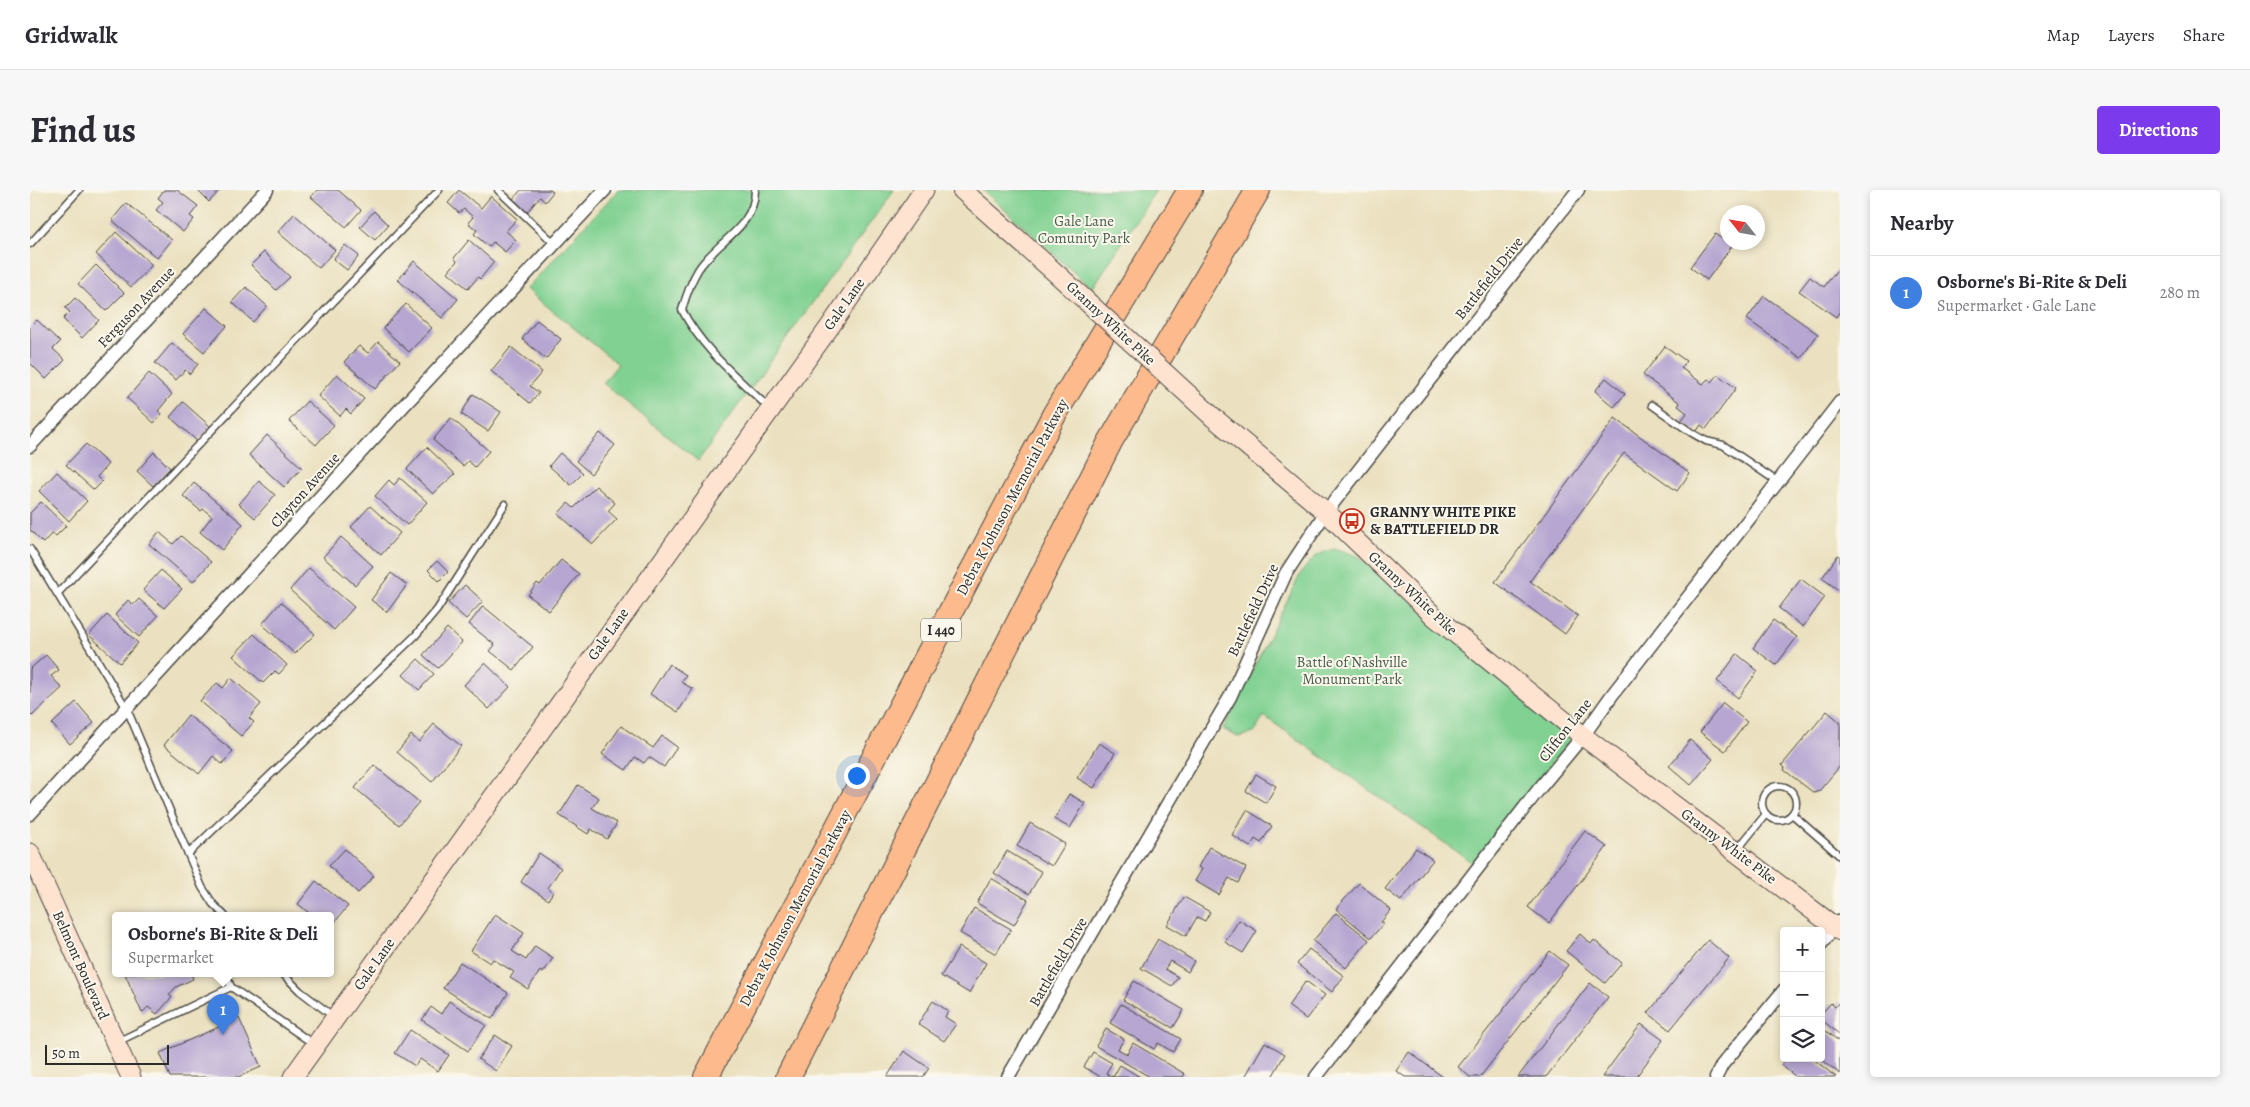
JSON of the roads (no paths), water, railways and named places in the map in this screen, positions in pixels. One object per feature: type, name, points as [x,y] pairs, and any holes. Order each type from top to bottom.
[{"type":"highway","name":"Debra K Johnson Memorial Parkway","points":[[706,1077],[1054,415],[1190,190]]},
{"type":"highway","points":[[788,1077],[1110,442],[1258,190]]},
{"type":"street","name":"Ferguson Avenue","points":[[30,446],[267,190]]},
{"type":"street","name":"Clayton Avenue","points":[[30,814],[605,190]]},
{"type":"street","name":"Gale Lane","points":[[293,1077],[924,190]]},
{"type":"street","name":"Granny White Pike","points":[[962,190],[1214,418],[1326,512],[1434,616],[1583,736],[1736,852],[1838,926]]},
{"type":"street","name":"Battlefield Drive","points":[[1008,1077],[1230,697],[1286,573],[1326,512],[1578,190]]},
{"type":"street","name":"Clifton Lane","points":[[1316,1077],[1539,789],[1583,736],[1612,694],[1840,402]]},
{"type":"street","name":"Belmont Boulevard","points":[[30,853],[131,1077]]},
{"type":"street","points":[[1825,940],[1838,926]]},
{"type":"street","points":[[1716,1077],[1722,1065],[1780,995]]},
{"type":"lane","points":[[30,244],[79,190]]},
{"type":"lane","points":[[58,593],[439,190]]},
{"type":"lane","points":[[498,190],[555,244]]},
{"type":"lane","points":[[755,190],[754,205],[745,222],[699,269],[686,294],[682,310],[690,326],[711,351],[770,409]]},
{"type":"lane","points":[[1652,405],[1692,433],[1706,441],[1723,445],[1778,482]]},
{"type":"lane","points":[[188,854],[415,636],[437,610],[505,504]]},
{"type":"lane","points":[[30,549],[127,709],[202,887],[213,904],[221,912]]},
{"type":"lane","points":[[1772,788],[1788,789],[1794,797],[1796,807],[1792,814],[1787,818],[1778,820],[1766,814],[1762,806],[1764,796],[1772,788]]},
{"type":"lane","points":[[1736,852],[1766,814]]},
{"type":"lane","points":[[1792,814],[1840,856]]},
{"type":"lane","points":[[227,977],[231,987],[316,1045]]},
{"type":"lane","points":[[286,977],[300,991],[335,1018]]},
{"type":"lane","points":[[116,1043],[231,987]]},
{"type":"place","name":"GRANNY WHITE PIKE & BATTLEFIELD DR","points":[[1352,521]]},
{"type":"place","name":"Osborne's Bi-Rite & Deli","points":[[223,1035]]},
{"type":"park label","name":"Gale Lane Comunity Park","points":[[1084,230]]},
{"type":"park label","name":"Battle of Nashville Monument Park","points":[[1352,670]]}]
